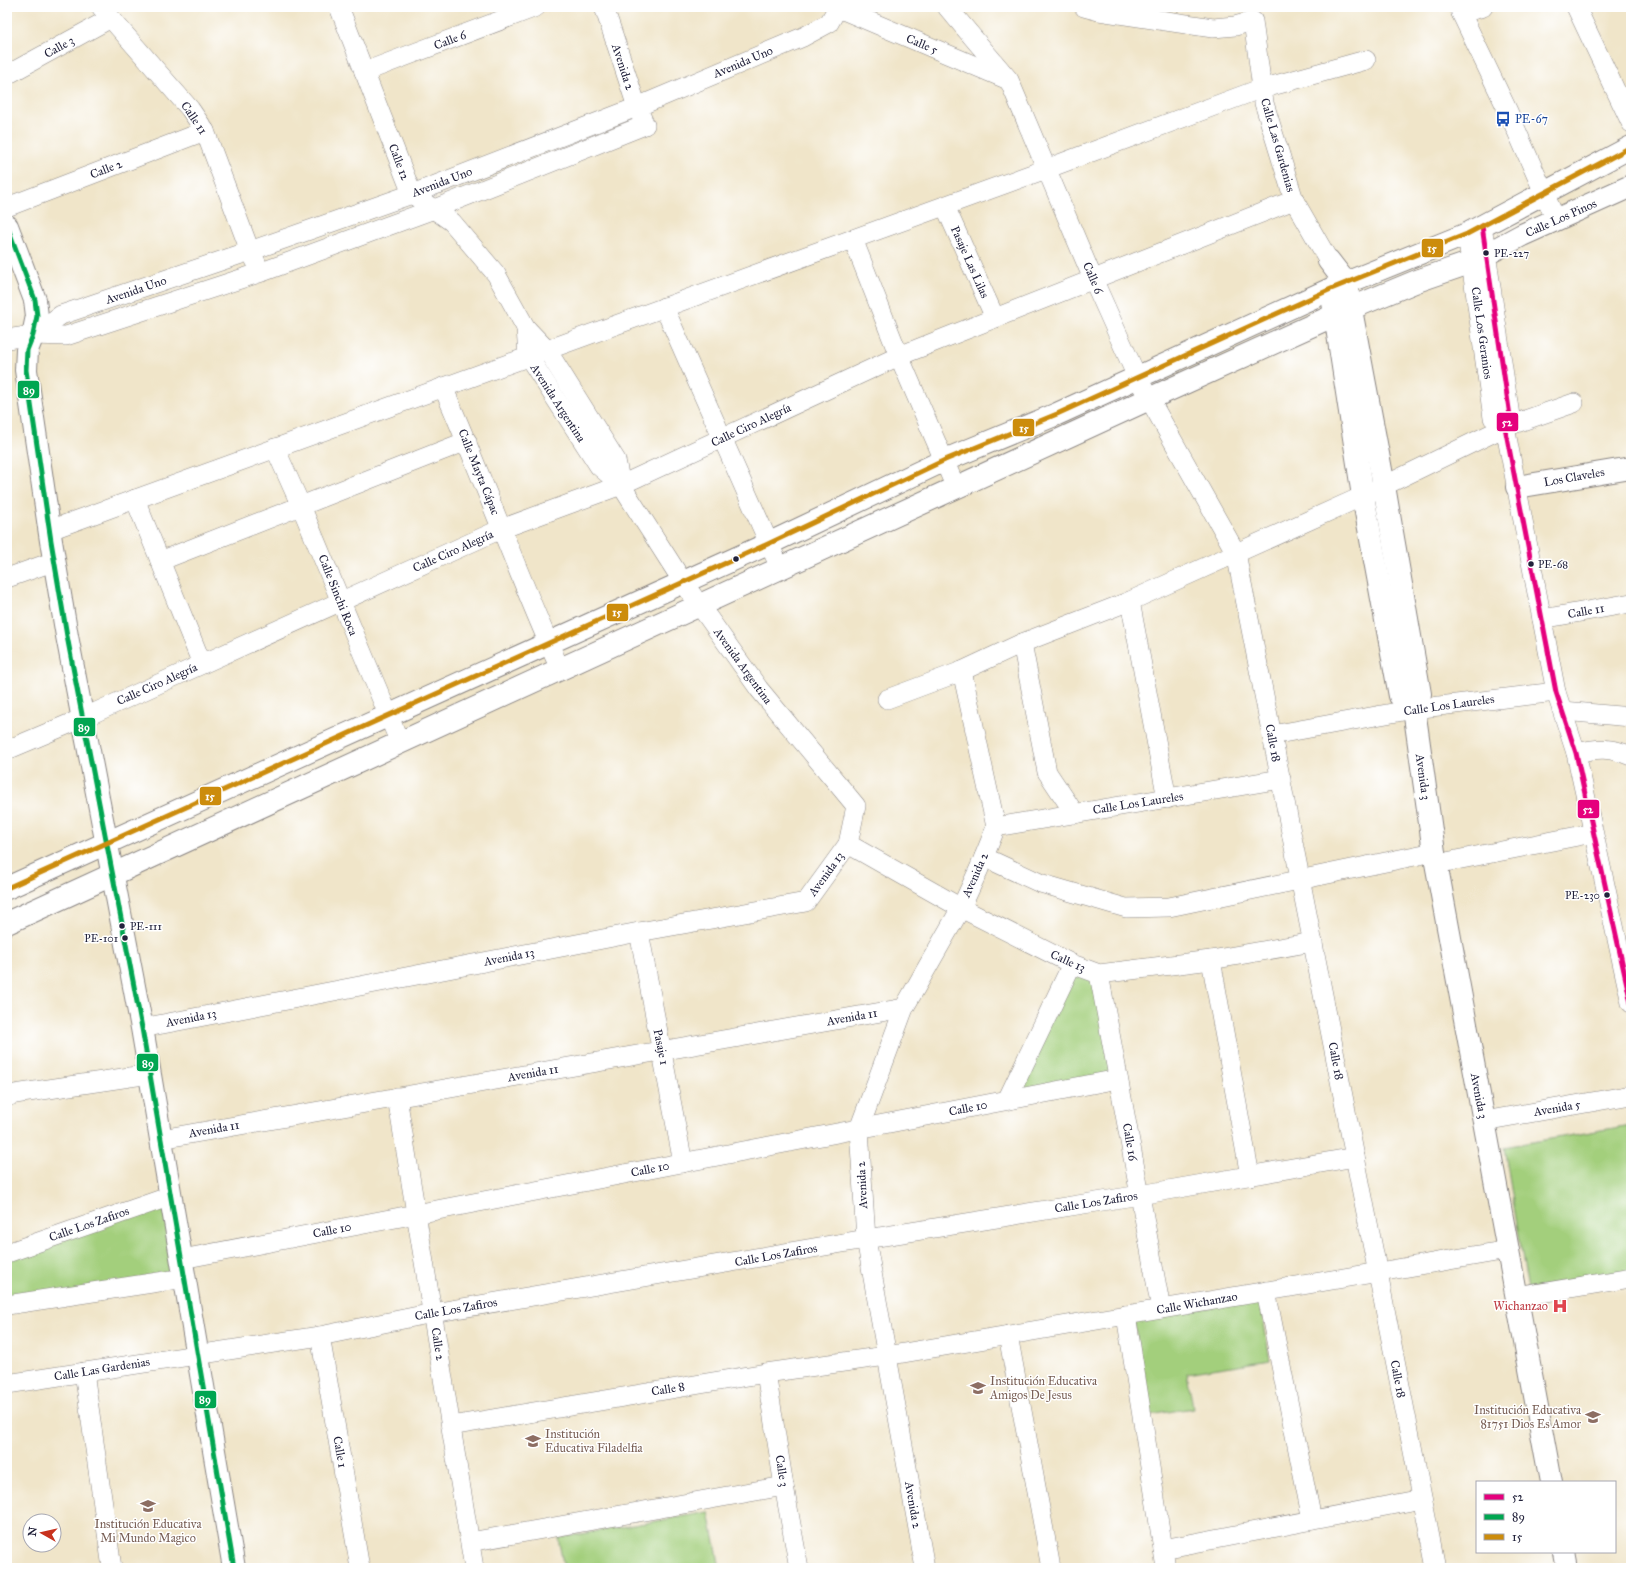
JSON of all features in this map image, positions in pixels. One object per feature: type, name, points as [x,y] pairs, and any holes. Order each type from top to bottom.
[{"type":"street","name":"Calle 12","points":[[339,7],[412,194],[452,222],[496,274],[526,328],[547,350]]},
{"type":"street","name":"Calle 6","points":[[364,72],[536,7]]},
{"type":"street","name":"Avenida 2","points":[[604,7],[637,106],[645,125]]},
{"type":"street","name":"Avenida Uno","points":[[33,335],[61,315],[412,194],[637,106],[803,37],[828,23],[837,7]]},
{"type":"street","name":"Calle 5","points":[[837,7],[1009,80]]},
{"type":"street","name":"Calle 6","points":[[946,7],[1009,80],[1093,279],[1137,377],[1236,553]]},
{"type":"street","name":"Calle Las Gardenias","points":[[1084,7],[1099,11],[1213,28],[1235,26],[1252,21],[1264,103],[1294,200],[1329,261],[1338,286],[1384,486]]},
{"type":"street","points":[[1483,7],[1461,10],[1556,220]]},
{"type":"street","points":[[1576,7],[1631,123]]},
{"type":"street","name":"Calle 3","points":[[7,75],[106,13]]},
{"type":"street","name":"Calle 11","points":[[106,13],[190,109],[205,131],[250,251],[262,272]]},
{"type":"street","points":[[50,530],[945,206],[1257,90],[1262,90],[1366,60]]},
{"type":"street","name":"Avenida Uno","points":[[7,339],[33,335],[66,336],[262,272],[434,209],[645,125]]},
{"type":"street","name":"Calle 2","points":[[7,208],[205,131]]},
{"type":"street","points":[[7,888],[548,642],[770,543],[945,460],[1057,414],[1338,286],[1475,230],[1631,147]]},
{"type":"street","name":"Calle Los Pinos","points":[[7,923],[113,876],[1149,399],[1343,312],[1417,281],[1479,258],[1522,235],[1631,186]]},
{"type":"street","name":"Calle Ciro Alegría","points":[[7,750],[83,718],[501,528],[621,485],[900,356],[1294,200]]},
{"type":"street","name":"Pasaje Las Lilas","points":[[945,206],[994,318]]},
{"type":"street","points":[[7,226],[35,300],[37,316],[33,335],[27,350],[26,370],[50,530],[83,718],[142,1028],[234,1568]]},
{"type":"street","name":"Calle Los Geranios","points":[[1475,230],[1494,418],[1505,428],[1556,692],[1576,754],[1631,1003]]},
{"type":"street","points":[[853,239],[900,356],[956,488]]},
{"type":"street","points":[[664,307],[780,568]]},
{"type":"street","name":"Calle Las Gardenias","points":[[1343,312],[1364,496]]},
{"type":"street","name":"Calle 12","points":[[526,328],[528,356]]},
{"type":"street","name":"Avenida Argentina","points":[[547,350],[616,460],[621,485]]},
{"type":"street","name":"Avenida Argentina","points":[[528,356],[599,466],[621,485],[683,582],[759,689],[856,806],[848,844]]},
{"type":"street","name":"Calle Mayta Cápac","points":[[443,387],[467,441],[501,528],[560,669]]},
{"type":"street","points":[[887,699],[962,671],[1022,643],[1130,601],[1364,496],[1505,428],[1574,403]]},
{"type":"street","points":[[160,561],[467,441]]},
{"type":"street","name":"Calle Sinchi Roca","points":[[275,448],[301,506],[400,743]]},
{"type":"street","name":"Los Claveles","points":[[1516,487],[1631,468]]},
{"type":"street","name":"Avenida 3","points":[[1384,486],[1420,694],[1414,709],[1435,858],[1551,1481]]},
{"type":"street","points":[[1364,496],[1400,696],[1414,709]]},
{"type":"street","points":[[135,499],[202,664]]},
{"type":"street","name":"Calle 18","points":[[1236,553],[1436,1568]]},
{"type":"street","points":[[7,578],[55,561]]},
{"type":"street","points":[[1130,601],[1167,799]]},
{"type":"street","name":"Calle 11","points":[[1542,619],[1631,603]]},
{"type":"street","points":[[1022,643],[1047,772],[1075,814]]},
{"type":"street","points":[[962,671],[996,827]]},
{"type":"street","name":"Calle Los Laureles","points":[[1272,735],[1414,709],[1556,692]]},
{"type":"street","points":[[1563,711],[1631,717]]},
{"type":"street","points":[[1576,754],[1598,748],[1618,750],[1631,756]]},
{"type":"street","name":"Calle Los Laureles","points":[[996,827],[1281,779]]},
{"type":"street","name":"Avenida 2","points":[[925,1568],[866,1239],[859,1129],[904,1008],[961,908],[996,827]]},
{"type":"street","points":[[984,857],[1040,883],[1126,908],[1169,906],[1300,878],[1593,833]]},
{"type":"street","name":"Calle 13","points":[[848,844],[961,908],[1072,964],[1099,974],[1211,960],[1313,942]]},
{"type":"street","name":"Avenida 13","points":[[142,1028],[639,932],[806,902],[848,844]]},
{"type":"street","name":"Pasaje 1","points":[[639,932],[683,1163]]},
{"type":"street","points":[[1211,960],[1250,1176]]},
{"type":"street","points":[[1007,1100],[1072,964]]},
{"type":"street","name":"Calle 16","points":[[1099,974],[1161,1309]]},
{"type":"street","name":"Avenida 11","points":[[161,1139],[904,1008]]},
{"type":"street","points":[[7,1097],[15,1094],[150,1074]]},
{"type":"street","name":"Calle 10","points":[[7,1305],[183,1269],[416,1214],[1118,1079]]},
{"type":"street","name":"Avenida 5","points":[[1484,1120],[1631,1095]]},
{"type":"street","name":"Calle 2","points":[[397,1097],[474,1568]]},
{"type":"street","name":"Calle Los Zafiros","points":[[197,1354],[320,1336],[433,1313],[866,1239],[1140,1195],[1355,1157]]},
{"type":"street","name":"Calle Los Zafiros","points":[[7,1253],[171,1196]]},
{"type":"street","name":"Calle Wichanzao","points":[[886,1356],[1508,1250]]},
{"type":"street","points":[[1516,1297],[1631,1278]]},
{"type":"street","points":[[1266,1291],[1312,1520]]},
{"type":"street","points":[[1126,1315],[1166,1568]]},
{"type":"street","points":[[1008,1335],[1051,1568]]},
{"type":"street","name":"Calle 1","points":[[320,1336],[360,1568]]},
{"type":"street","name":"Calle Las Gardenias","points":[[7,1384],[197,1354]]},
{"type":"street","name":"Calle 8","points":[[450,1426],[766,1373],[886,1356]]},
{"type":"street","points":[[84,1372],[112,1568]]},
{"type":"street","name":"Calle 3","points":[[766,1373],[799,1568]]},
{"type":"street","points":[[470,1542],[784,1486]]},
{"type":"street","points":[[1163,1549],[1422,1499]]},
{"type":"street","points":[[1564,1553],[1567,1568]]},
{"type":"green space","points":[[1072,964],[1099,974],[1118,1079],[1007,1100]]},
{"type":"green space","points":[[1631,1125],[1631,1272],[1528,1290],[1504,1147]]},
{"type":"green space","points":[[165,1198],[185,1278],[7,1305],[7,1253]]},
{"type":"green space","points":[[1260,1299],[1270,1360],[1187,1373],[1193,1408],[1149,1415],[1134,1320]]},
{"type":"green space","points":[[709,1512],[720,1568],[564,1568],[558,1538]]},
{"type":"transit line","name":"15","points":[[7,888],[770,543],[945,460],[1057,414],[1331,289],[1467,234],[1631,147]]},
{"type":"transit line","name":"89","points":[[7,226],[35,300],[37,316],[33,335],[27,350],[26,370],[51,541],[67,636],[142,1028],[234,1568]]},
{"type":"transit line","name":"52","points":[[1482,226],[1510,416],[1505,427],[1556,692],[1576,753],[1631,1003]]},
{"type":"place","name":"PE-67","points":[[1503,119]]},
{"type":"place","name":"PE-227","points":[[1486,253]]},
{"type":"place","name":"PE-68","points":[[1531,564]]},
{"type":"place","name":"PE-230","points":[[1607,895]]},
{"type":"place","name":"PE-111","points":[[122,926]]},
{"type":"place","name":"PE-101","points":[[125,938]]},
{"type":"place","name":"Wichanzao","points":[[1560,1306]]},
{"type":"place","name":"Institución Educativa Amigos De Jesus","points":[[978,1388]]},
{"type":"place","name":"Institución Educativa 81751 Dios Es Amor","points":[[1593,1417]]},
{"type":"place","name":"Institución Educativa Filadelfia","points":[[533,1441]]},
{"type":"place","name":"Institución Educativa Mi Mundo Magico","points":[[148,1506]]}]
